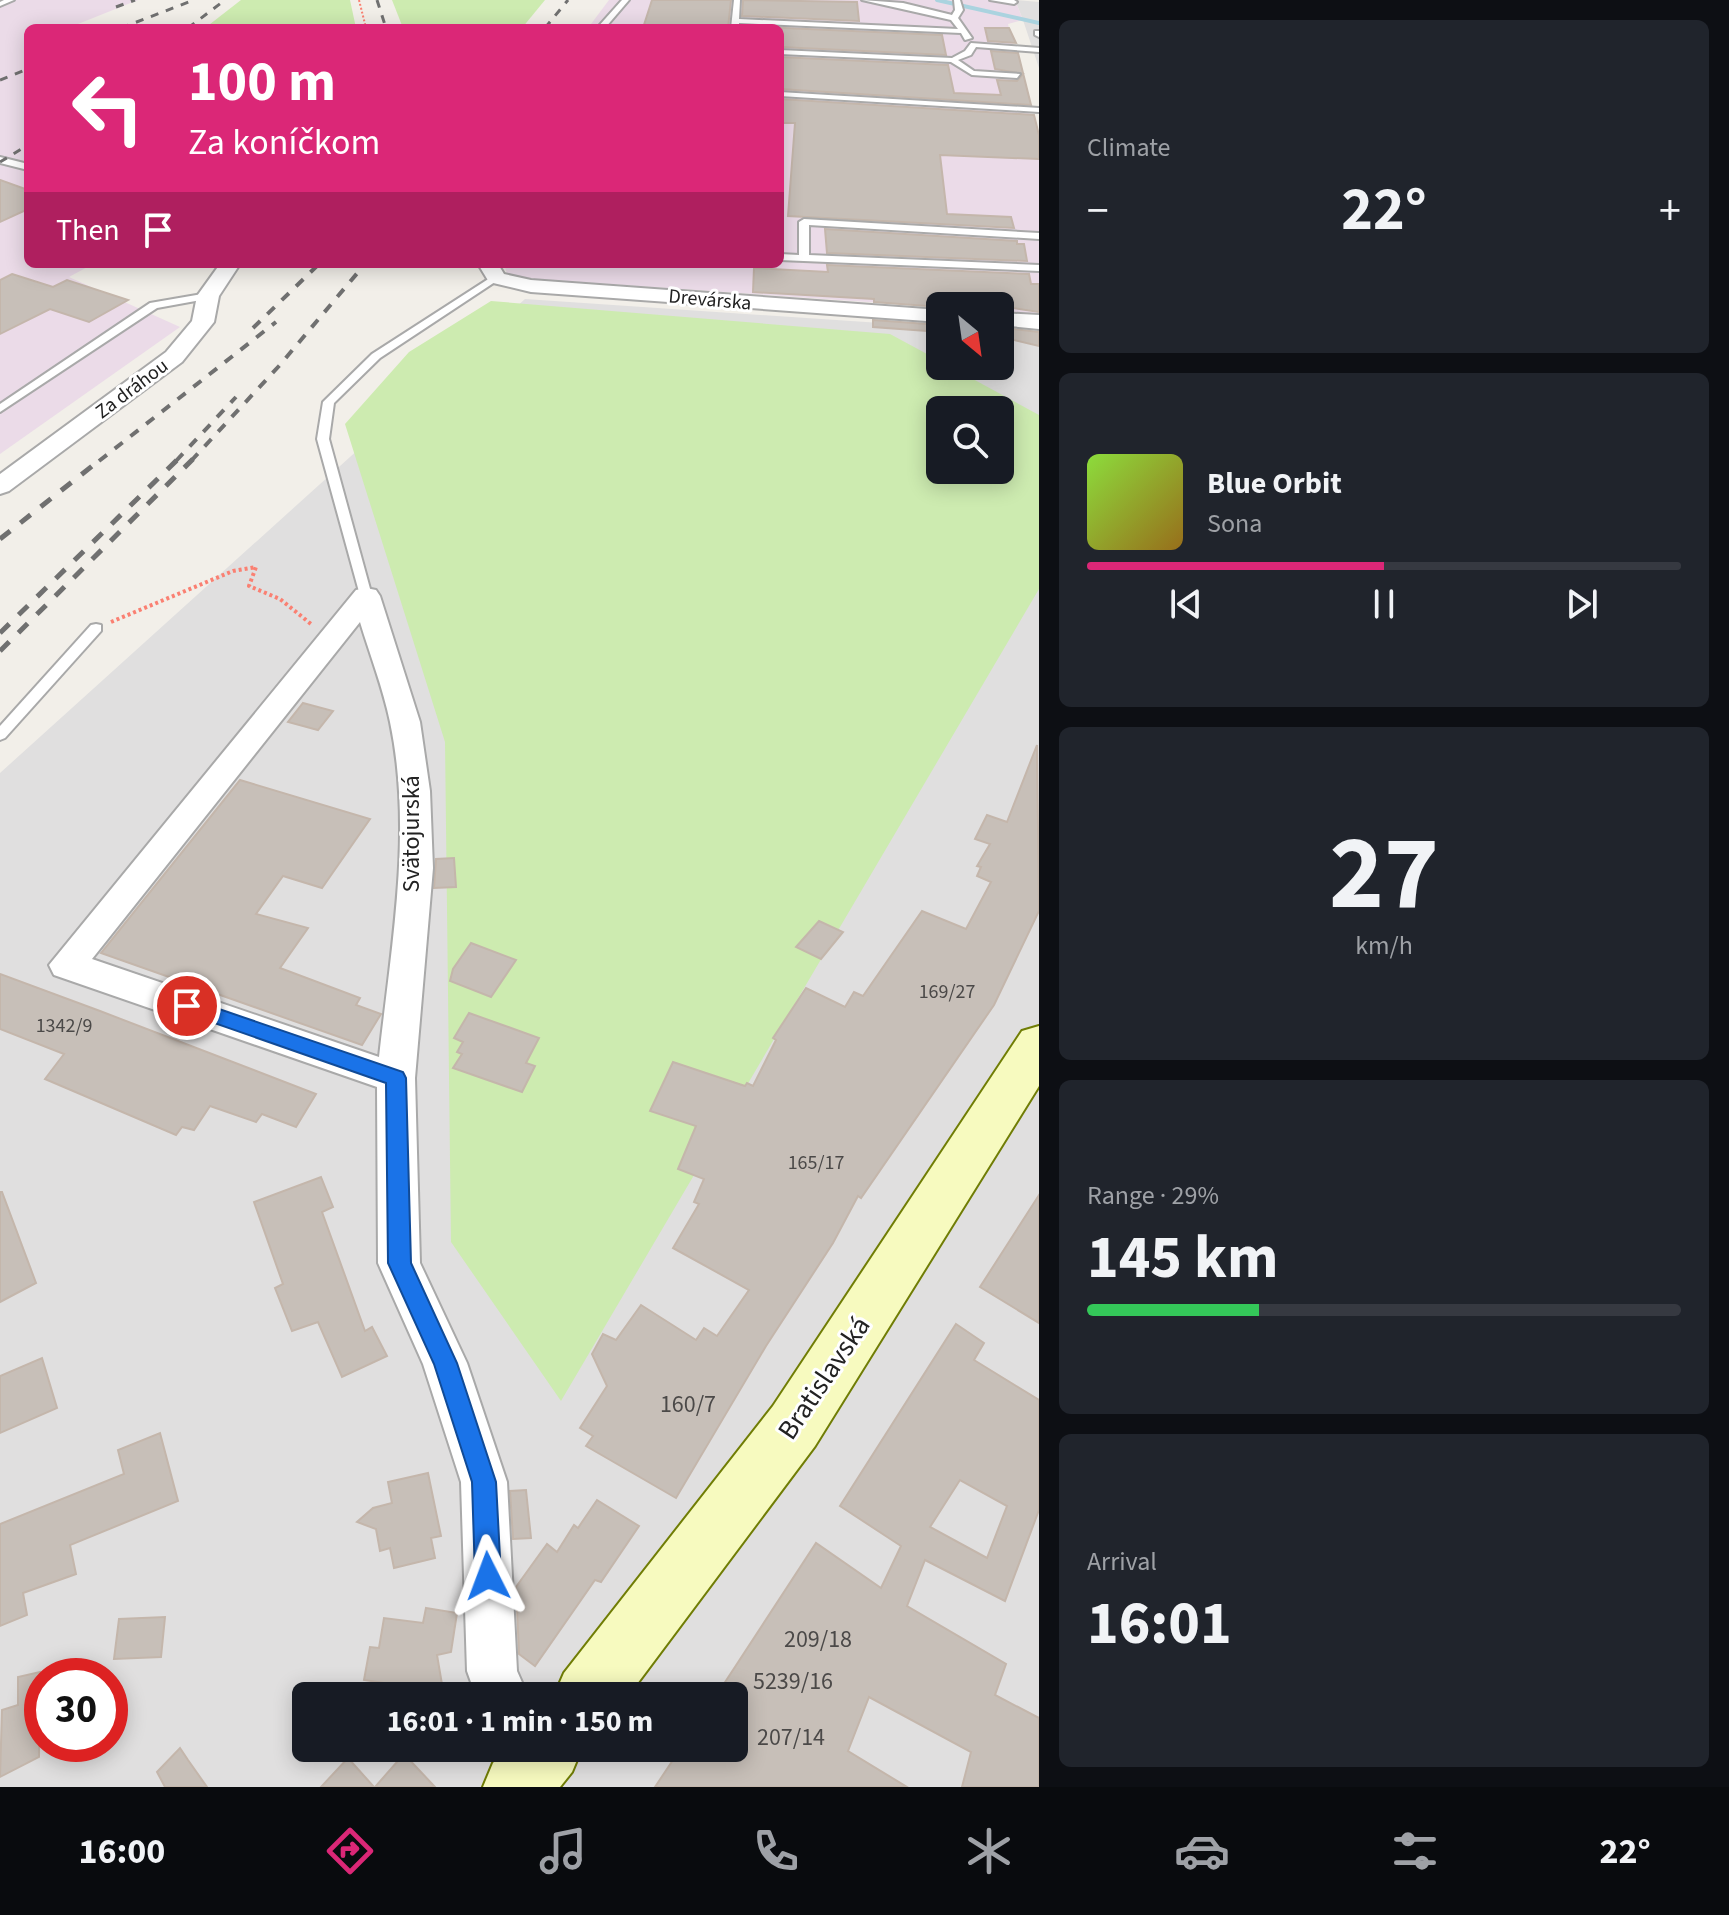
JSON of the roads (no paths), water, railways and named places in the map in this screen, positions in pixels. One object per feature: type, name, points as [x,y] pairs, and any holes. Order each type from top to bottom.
[{"type":"main road","name":"Bratislavská","points":[[598,1682],[794,1426],[1039,1045]]},
{"type":"street","name":"Za dráhou","points":[[0,486],[174,357],[203,322],[208,296],[227,268]]},
{"type":"street","name":"Drevárska","points":[[492,271],[547,287],[926,315]]},
{"type":"street","points":[[1014,320],[1039,322]]},
{"type":"street","points":[[366,596],[67,965],[396,1078]]},
{"type":"street","name":"Svätojurská","points":[[366,596],[405,722],[414,791],[416,868],[396,1078],[399,1263],[445,1363],[484,1482],[492,1671],[496,1682]]},
{"type":"lane","points":[[0,4],[11,0]]},
{"type":"lane","points":[[605,24],[626,0]]},
{"type":"lane","points":[[735,24],[737,0]]},
{"type":"lane","points":[[869,27],[865,0],[957,14]]},
{"type":"lane","points":[[957,0],[962,31],[974,45],[1039,50]]},
{"type":"lane","points":[[993,0],[1014,2]]},
{"type":"lane","points":[[784,25],[962,31]]},
{"type":"lane","points":[[784,52],[953,60],[968,53],[974,45]]},
{"type":"lane","points":[[953,60],[972,73],[1017,76]]},
{"type":"lane","points":[[784,94],[1039,110]]},
{"type":"lane","points":[[0,160],[24,166]]},
{"type":"lane","points":[[804,257],[804,222],[1039,236]]},
{"type":"lane","points":[[784,257],[1039,268]]},
{"type":"lane","points":[[366,596],[323,439],[329,402],[376,356],[492,271]]},
{"type":"lane","points":[[0,409],[154,305],[208,296]]},
{"type":"lane","points":[[0,735],[96,628]]},
{"type":"waterway","points":[[937,0],[1039,23]]},
{"type":"railway","points":[[116,7],[135,0]]},
{"type":"railway","points":[[131,24],[194,0]]},
{"type":"railway","points":[[193,24],[225,0]]},
{"type":"railway","points":[[377,0],[385,24]]},
{"type":"railway","points":[[548,24],[568,0]]},
{"type":"railway","points":[[0,80],[24,71]]},
{"type":"railway","points":[[0,162],[24,147]]},
{"type":"railway","points":[[253,328],[315,268]]},
{"type":"railway","points":[[191,461],[279,366],[362,268]]},
{"type":"railway","points":[[99,461],[276,322]]},
{"type":"railway","points":[[177,460],[236,397]]},
{"type":"railway","points":[[0,539],[101,459]]},
{"type":"railway","points":[[0,633],[177,460]]},
{"type":"railway","points":[[0,651],[191,461]]}]
